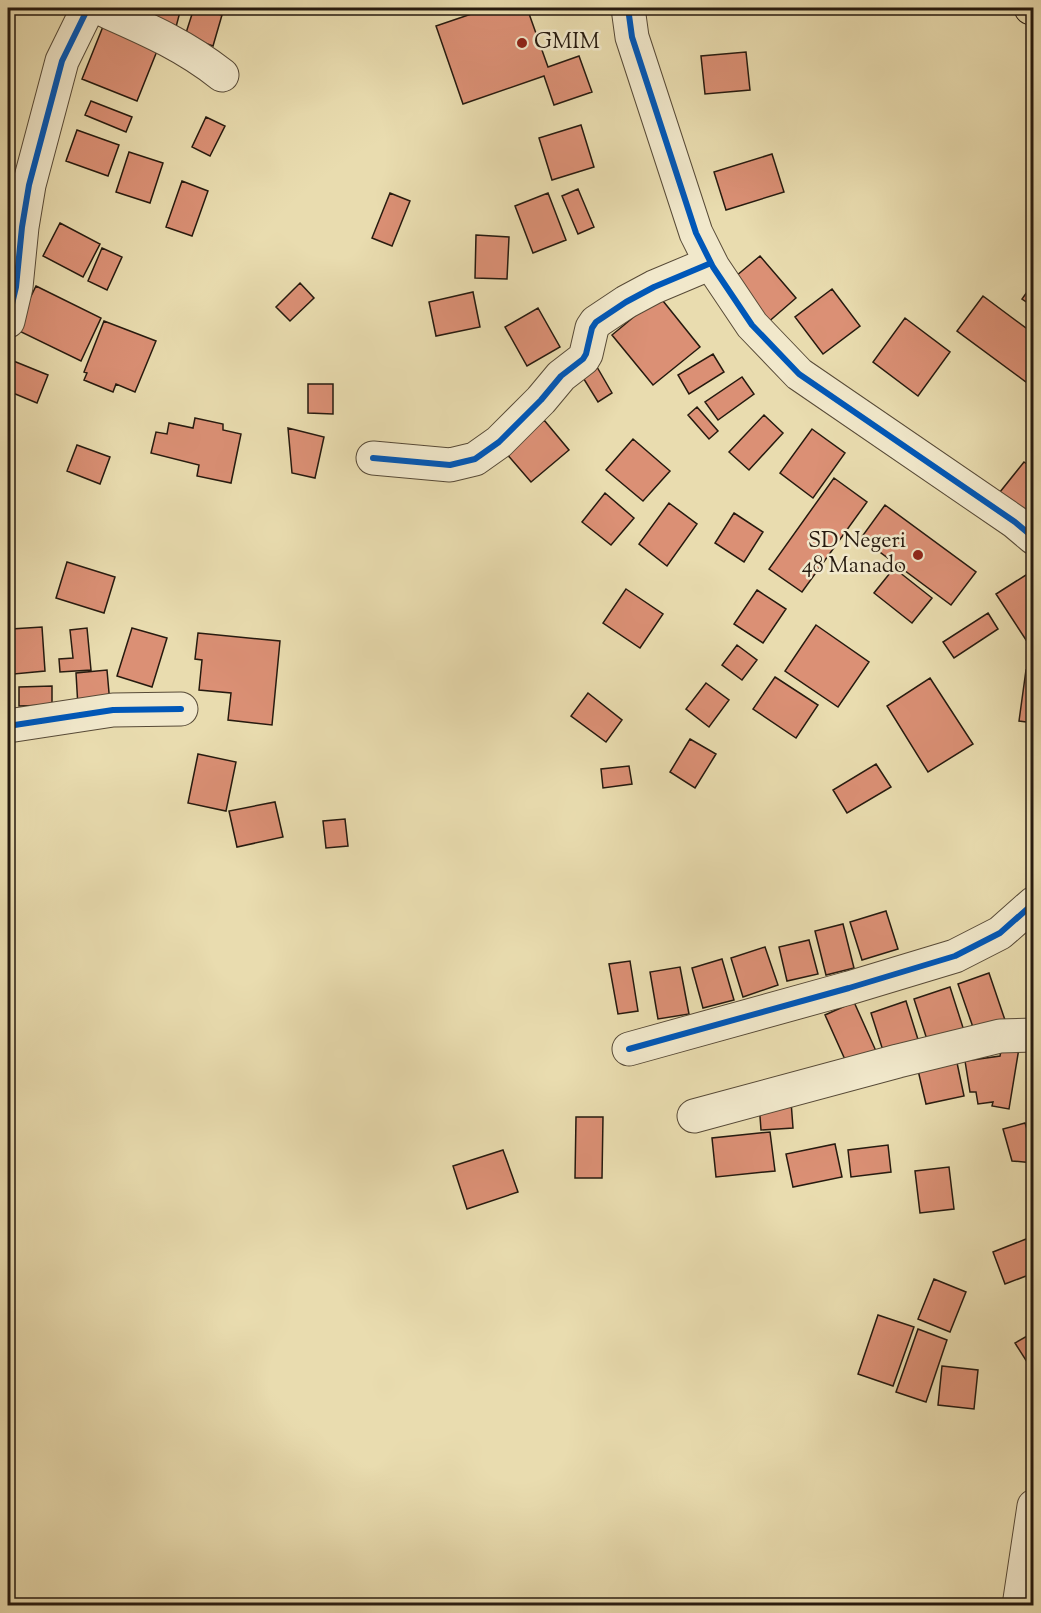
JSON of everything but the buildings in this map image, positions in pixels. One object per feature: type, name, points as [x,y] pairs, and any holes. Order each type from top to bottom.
[{"type":"street","points":[[8,321],[16,287],[29,185],[62,61],[88,8]]},
{"type":"street","points":[[99,8],[174,41],[200,57],[222,75]]},
{"type":"street","points":[[628,8],[632,37],[696,233],[731,297],[752,325],[799,374],[1015,522],[1034,538]]},
{"type":"street","points":[[374,458],[450,465],[475,459],[506,436],[561,376],[583,359],[596,322],[654,287],[711,263]]},
{"type":"street","points":[[8,726],[113,710],[181,709]]},
{"type":"street","points":[[629,1049],[955,956],[1000,933],[1034,903]]},
{"type":"street","points":[[694,1116],[994,1038],[1034,1035]]},
{"type":"street","points":[[1019,1605],[1034,1506]]},
{"type":"cycle path","points":[[8,321],[16,287],[29,185],[62,61],[88,8]]},
{"type":"cycle path","points":[[628,8],[632,37],[696,233],[713,267],[752,325],[799,374],[1015,522],[1034,538]]},
{"type":"cycle path","points":[[373,458],[450,465],[475,459],[499,442],[541,400],[561,376],[583,359],[596,322],[654,287],[711,263]]},
{"type":"cycle path","points":[[8,726],[113,710],[181,709]]},
{"type":"cycle path","points":[[629,1049],[955,956],[1000,933],[1034,903]]},
{"type":"place","name":"GMIM","points":[[522,43]]},
{"type":"place","name":"SD Negeri 48 Manado","points":[[918,555]]}]
